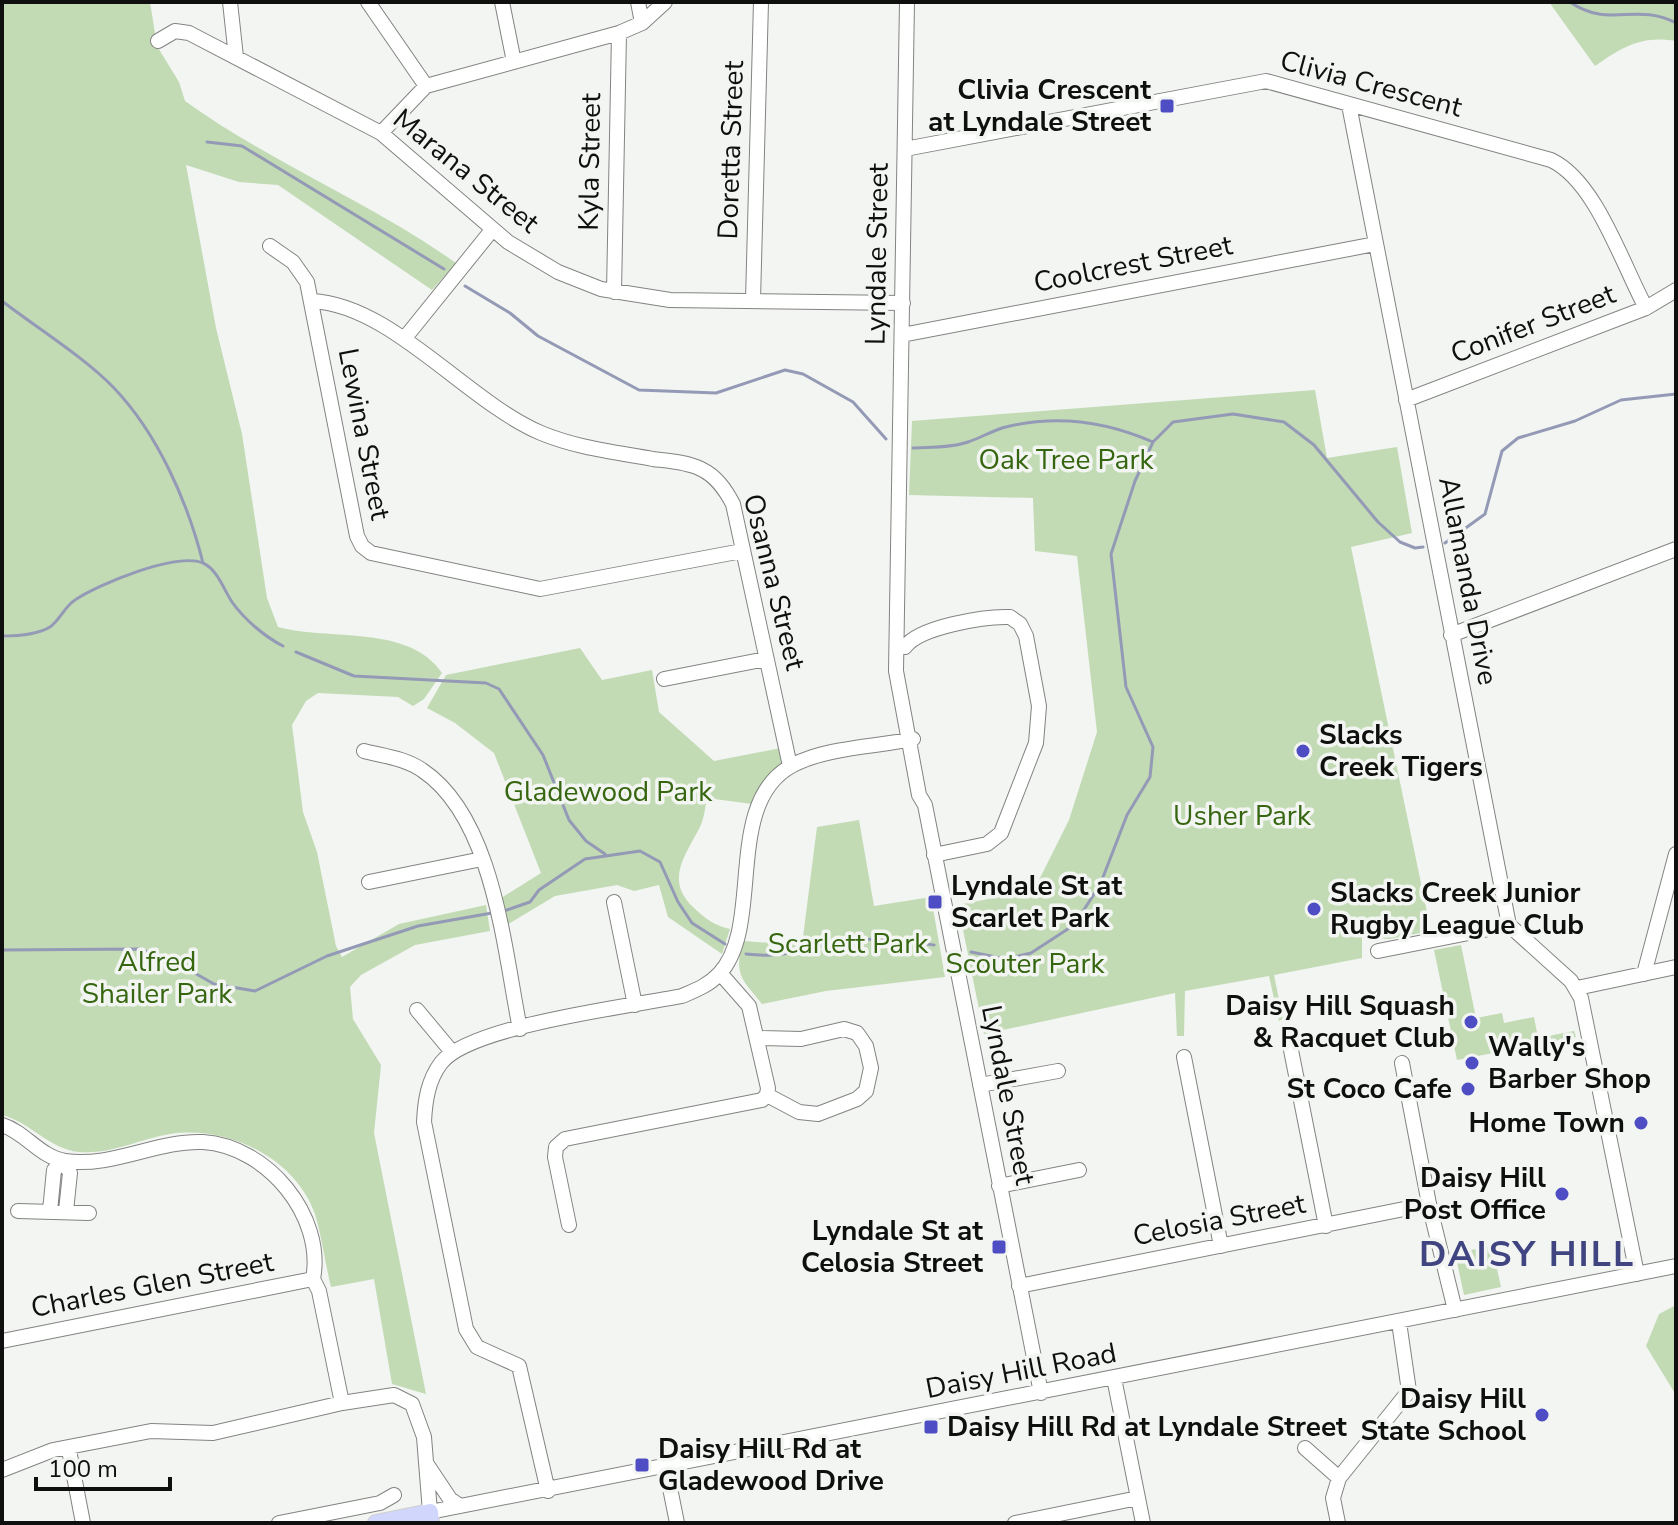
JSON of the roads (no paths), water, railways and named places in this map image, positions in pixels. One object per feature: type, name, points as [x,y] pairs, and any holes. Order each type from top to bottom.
[{"type":"main road","name":"Daisy Hill Road","points":[[382,1522],[430,1518]]},
{"type":"street","points":[[230,2],[236,57]]},
{"type":"street","points":[[368,2],[426,86]]},
{"type":"street","points":[[502,2],[514,62]]},
{"type":"street","points":[[638,2],[642,23]]},
{"type":"street","points":[[381,133],[426,86],[619,33],[642,23],[665,2]]},
{"type":"street","name":"Doretta Street","points":[[753,300],[761,2]]},
{"type":"street","name":"Lyndale Street","points":[[907,2],[896,671],[1041,1393]]},
{"type":"street","name":"Marana Street","points":[[158,41],[175,31],[189,33],[381,133],[492,230],[558,272],[614,292],[670,300],[903,303]]},
{"type":"street","name":"Kyla Street","points":[[614,292],[619,33]]},
{"type":"street","name":"Clivia Crescent","points":[[905,149],[1266,81],[1521,151],[1567,168],[1588,196],[1646,308]]},
{"type":"street","name":"Allamanda Drive","points":[[1349,105],[1509,925]]},
{"type":"street","points":[[404,339],[492,230]]},
{"type":"street","name":"Coolcrest Street","points":[[902,335],[1375,244]]},
{"type":"street","name":"Lewina Street","points":[[270,246],[301,271],[312,301],[357,536],[362,546],[371,553],[540,589],[742,551]]},
{"type":"street","name":"Conifer Street","points":[[1406,400],[1646,308],[1676,290]]},
{"type":"street","name":"Osanna Street","points":[[312,301],[333,302],[404,339],[492,407],[538,432],[583,447],[700,468],[725,489],[733,504],[790,766]]},
{"type":"street","name":"Lyndale Street","points":[[899,506],[905,619],[904,674],[912,739]]},
{"type":"street","points":[[1451,635],[1676,549]]},
{"type":"street","points":[[905,647],[911,639],[925,632],[1010,617],[1020,624],[1028,650],[1040,725],[1001,833],[987,844],[934,855]]},
{"type":"street","points":[[905,619],[925,632]]},
{"type":"street","points":[[664,679],[766,659]]},
{"type":"street","points":[[548,1491],[519,1366],[477,1347],[466,1329],[424,1122],[425,1100],[431,1081],[452,1052],[487,1036],[682,996],[704,987],[720,973],[736,941],[753,823],[761,801],[790,766],[810,757],[912,739]]},
{"type":"street","points":[[364,751],[419,768],[440,783],[459,807],[482,859],[520,1029]]},
{"type":"street","points":[[1644,974],[1676,854]]},
{"type":"street","points":[[369,882],[482,859]]},
{"type":"street","points":[[614,902],[635,1005]]},
{"type":"street","points":[[1378,951],[1509,925],[1577,988],[1637,1274]]},
{"type":"street","points":[[1577,988],[1676,967]]},
{"type":"street","points":[[720,973],[749,1006],[758,1038],[767,1095]]},
{"type":"street","points":[[417,1010],[452,1052]]},
{"type":"street","points":[[758,1038],[801,1039],[844,1029],[857,1033],[866,1046],[871,1068],[866,1091],[857,1099],[818,1114],[799,1112],[767,1095]]},
{"type":"street","points":[[1288,1035],[1326,1226]]},
{"type":"street","points":[[1184,1057],[1221,1246]]},
{"type":"street","points":[[1402,1063],[1429,1204],[1455,1310]]},
{"type":"street","points":[[980,1085],[1058,1071]]},
{"type":"street","points":[[569,1225],[555,1157],[556,1147],[565,1139],[762,1100],[767,1095]]},
{"type":"street","points":[[2,1125],[53,1158],[64,1161],[86,1163],[192,1143],[238,1151],[276,1176],[299,1206],[315,1268],[313,1279],[319,1291],[342,1403]]},
{"type":"street","points":[[50,1211],[54,1170],[64,1161]]},
{"type":"street","points":[[64,1161],[70,1173],[66,1211]]},
{"type":"street","points":[[999,1186],[1079,1170]]},
{"type":"street","name":"Celosia Street","points":[[1019,1286],[1429,1204]]},
{"type":"street","points":[[18,1211],[89,1213]]},
{"type":"street","name":"Daisy Hill Road","points":[[430,1518],[460,1506],[666,1468],[1676,1266]]},
{"type":"street","name":"Charles Glen Street","points":[[2,1341],[313,1279]]},
{"type":"street","points":[[1338,1523],[1333,1498],[1339,1478],[1409,1391],[1399,1322]]},
{"type":"street","points":[[1114,1378],[1143,1523]]},
{"type":"street","points":[[2,1470],[53,1450],[69,1450],[83,1443],[151,1431],[213,1433],[342,1403],[401,1396],[412,1404],[421,1424],[430,1518]]},
{"type":"street","points":[[1305,1448],[1339,1478]]},
{"type":"street","points":[[69,1450],[83,1523]]},
{"type":"street","points":[[426,1463],[450,1499],[460,1506]]},
{"type":"street","points":[[666,1468],[677,1523]]},
{"type":"street","points":[[279,1523],[380,1503],[394,1495]]},
{"type":"street","points":[[1015,1523],[1138,1498]]},
{"type":"waterway","points":[[1570,2],[1597,14],[1648,15],[1676,23]]},
{"type":"waterway","points":[[207,142],[242,146],[444,269]]},
{"type":"waterway","points":[[465,286],[510,313],[538,336],[639,390],[716,393],[785,370],[803,374],[853,402],[886,439]]},
{"type":"waterway","points":[[2,301],[89,365],[130,406],[158,448],[180,493],[203,563]]},
{"type":"waterway","points":[[1445,543],[1485,514],[1502,451],[1518,438],[1575,421],[1621,400],[1676,394]]},
{"type":"waterway","points":[[971,952],[1006,959],[1031,953],[1074,925],[1100,885],[1127,815],[1150,777],[1153,747],[1126,687],[1111,554],[1135,481],[1153,442],[1173,422],[1233,414],[1284,422],[1314,445],[1378,522],[1400,542],[1415,548],[1423,547]]},
{"type":"waterway","points":[[913,448],[955,445],[1002,428],[1041,421],[1098,425],[1153,442]]},
{"type":"waterway","points":[[2,636],[45,630],[75,600],[119,578],[157,566],[191,561],[208,566],[242,615],[283,646]]},
{"type":"waterway","points":[[296,652],[354,676],[486,683],[499,689],[543,755],[569,820],[586,841],[605,854]]},
{"type":"waterway","points":[[504,911],[530,902],[539,890],[585,859],[640,851],[660,862],[678,902],[692,923],[725,944]]},
{"type":"waterway","points":[[2,950],[139,949],[170,959],[214,984],[255,991],[327,956],[418,926],[492,913]]},
{"type":"waterway","points":[[746,954],[786,954],[857,940],[934,945]]},
{"type":"place","name":"Clivia Crescent at Lyndale Street","points":[[1167,106]]},
{"type":"place","name":"Slacks Creek Tigers","points":[[1303,751]]},
{"type":"place","name":"Lyndale St at Scarlet Park","points":[[935,902]]},
{"type":"place","name":"Slacks Creek Junior Rugby League Club","points":[[1314,909]]},
{"type":"place","name":"Daisy Hill Squash & Racquet Club","points":[[1471,1022]]},
{"type":"place","name":"Wally's Barber Shop","points":[[1472,1063]]},
{"type":"place","name":"St Coco Cafe","points":[[1468,1089]]},
{"type":"place","name":"Home Town","points":[[1641,1123]]},
{"type":"place","name":"Daisy Hill Post Office","points":[[1562,1194]]},
{"type":"place","name":"Lyndale St at Celosia Street","points":[[999,1247]]},
{"type":"place","name":"Daisy Hill State School","points":[[1542,1415]]},
{"type":"place","name":"Daisy Hill Rd at Lyndale Street","points":[[931,1427]]},
{"type":"place","name":"Daisy Hill Rd at Gladewood Drive","points":[[642,1465]]},
{"type":"district","name":"DAISY HILL","points":[[1527,1254]]},
{"type":"park label","name":"Oak Tree Park","points":[[1066,460]]},
{"type":"park label","name":"Gladewood Park","points":[[608,792]]},
{"type":"park label","name":"Usher Park","points":[[1242,816]]},
{"type":"park label","name":"Scarlett Park","points":[[848,944]]},
{"type":"park label","name":"Scouter Park","points":[[1025,964]]},
{"type":"park label","name":"Alfred Shailer Park","points":[[157,978]]}]
